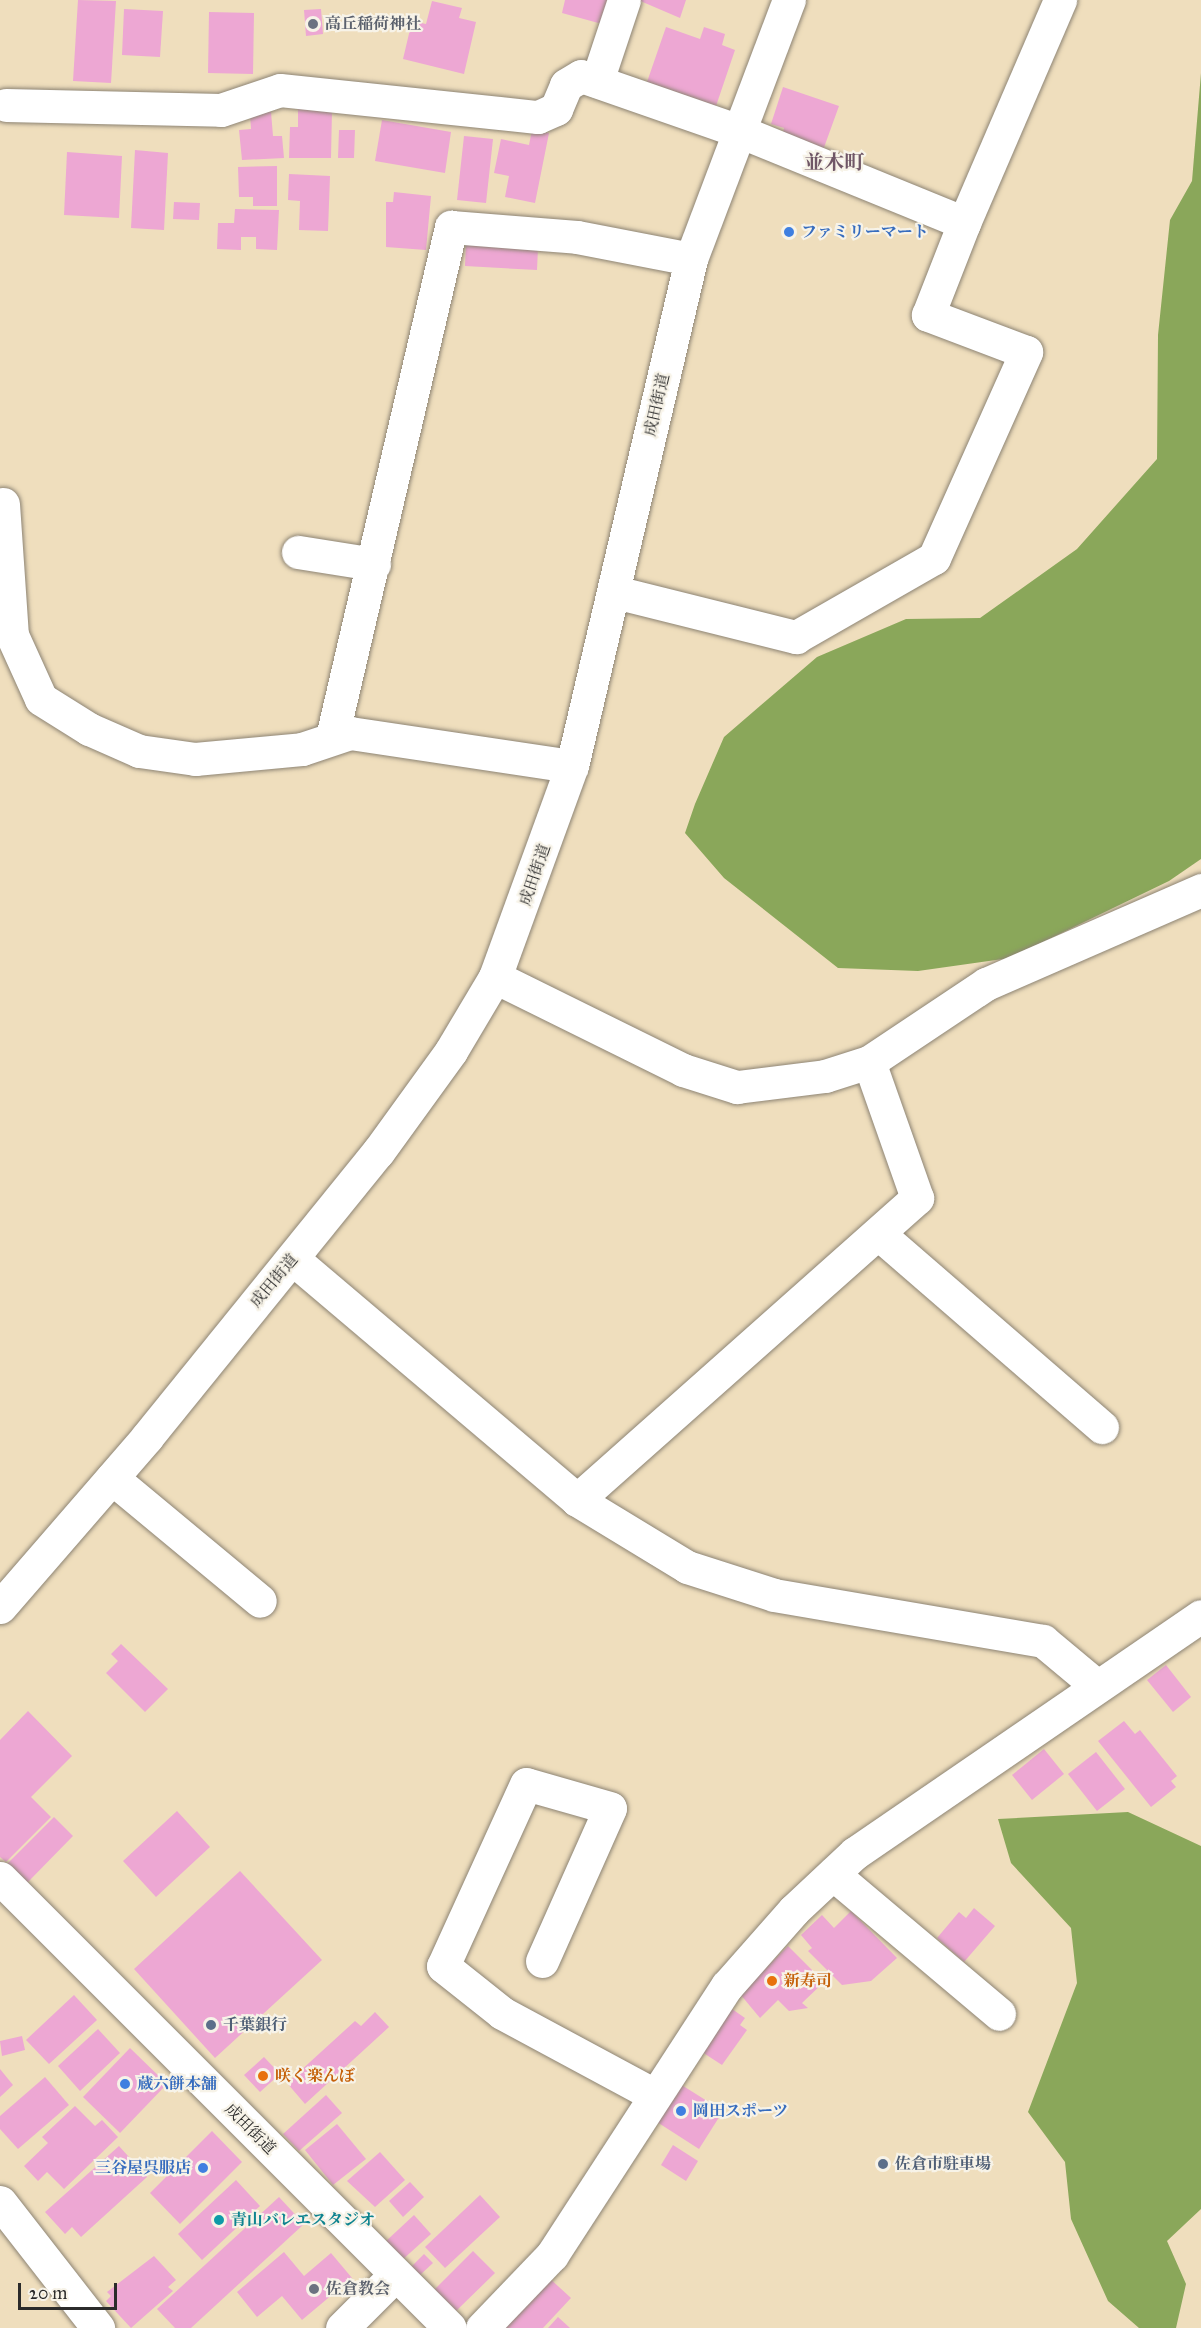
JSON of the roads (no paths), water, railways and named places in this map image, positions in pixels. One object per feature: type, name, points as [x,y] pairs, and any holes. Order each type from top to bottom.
[{"type":"main road","points":[[597,81],[624,0]]},
{"type":"main road","name":"成田街道","points":[[0,1607],[112,1479],[293,1259],[452,1052],[495,977],[572,766],[615,592],[691,258],[789,0]]},
{"type":"main road","points":[[615,592],[796,637],[934,558],[1026,352],[928,315],[964,223],[1060,0]]},
{"type":"main road","points":[[6,105],[221,110],[280,90],[538,117],[556,109],[566,85],[581,76],[739,131],[964,223]]},
{"type":"main road","points":[[332,737],[451,227],[578,237],[691,258]]},
{"type":"main road","points":[[3,504],[12,635],[41,699],[89,729],[140,751],[195,759],[302,749],[332,737],[350,733],[572,766]]},
{"type":"main road","points":[[298,552],[374,564]]},
{"type":"main road","points":[[495,977],[683,1070],[737,1087],[825,1076],[869,1062],[986,984],[1201,890]]},
{"type":"main road","points":[[577,1500],[917,1198],[869,1062]]},
{"type":"main road","points":[[879,1234],[1102,1427]]},
{"type":"main road","points":[[293,1259],[577,1500],[687,1567],[774,1595],[1043,1641],[1097,1686]]},
{"type":"main road","points":[[112,1479],[260,1601]]},
{"type":"main road","points":[[482,2328],[552,2255],[727,1986],[833,1874],[1097,1686],[1201,1616]]},
{"type":"main road","points":[[542,1961],[610,1808],[526,1784],[443,1966],[501,2013],[654,2095]]},
{"type":"main road","points":[[833,1874],[999,2014]]},
{"type":"main road","name":"成田街道","points":[[0,1878],[394,2275],[450,2328]]},
{"type":"main road","points":[[0,2202],[98,2328]]},
{"type":"main road","points":[[342,2328],[394,2275]]},
{"type":"place","name":"高丘稲荷神社","points":[[313,24]]},
{"type":"place","name":"ファミリーマート","points":[[789,232]]},
{"type":"place","name":"新寿司","points":[[772,1981]]},
{"type":"place","name":"千葉銀行","points":[[211,2025]]},
{"type":"place","name":"咲く楽んぼ","points":[[263,2076]]},
{"type":"place","name":"蔵六餅本舗","points":[[125,2084]]},
{"type":"place","name":"岡田スポーツ","points":[[681,2111]]},
{"type":"place","name":"佐倉市駐車場","points":[[883,2164]]},
{"type":"place","name":"三谷屋呉服店","points":[[203,2168]]},
{"type":"place","name":"青山バレエスタジオ","points":[[219,2220]]},
{"type":"place","name":"佐倉教会","points":[[314,2289]]},
{"type":"district","name":"並木町","points":[[834,162]]}]
